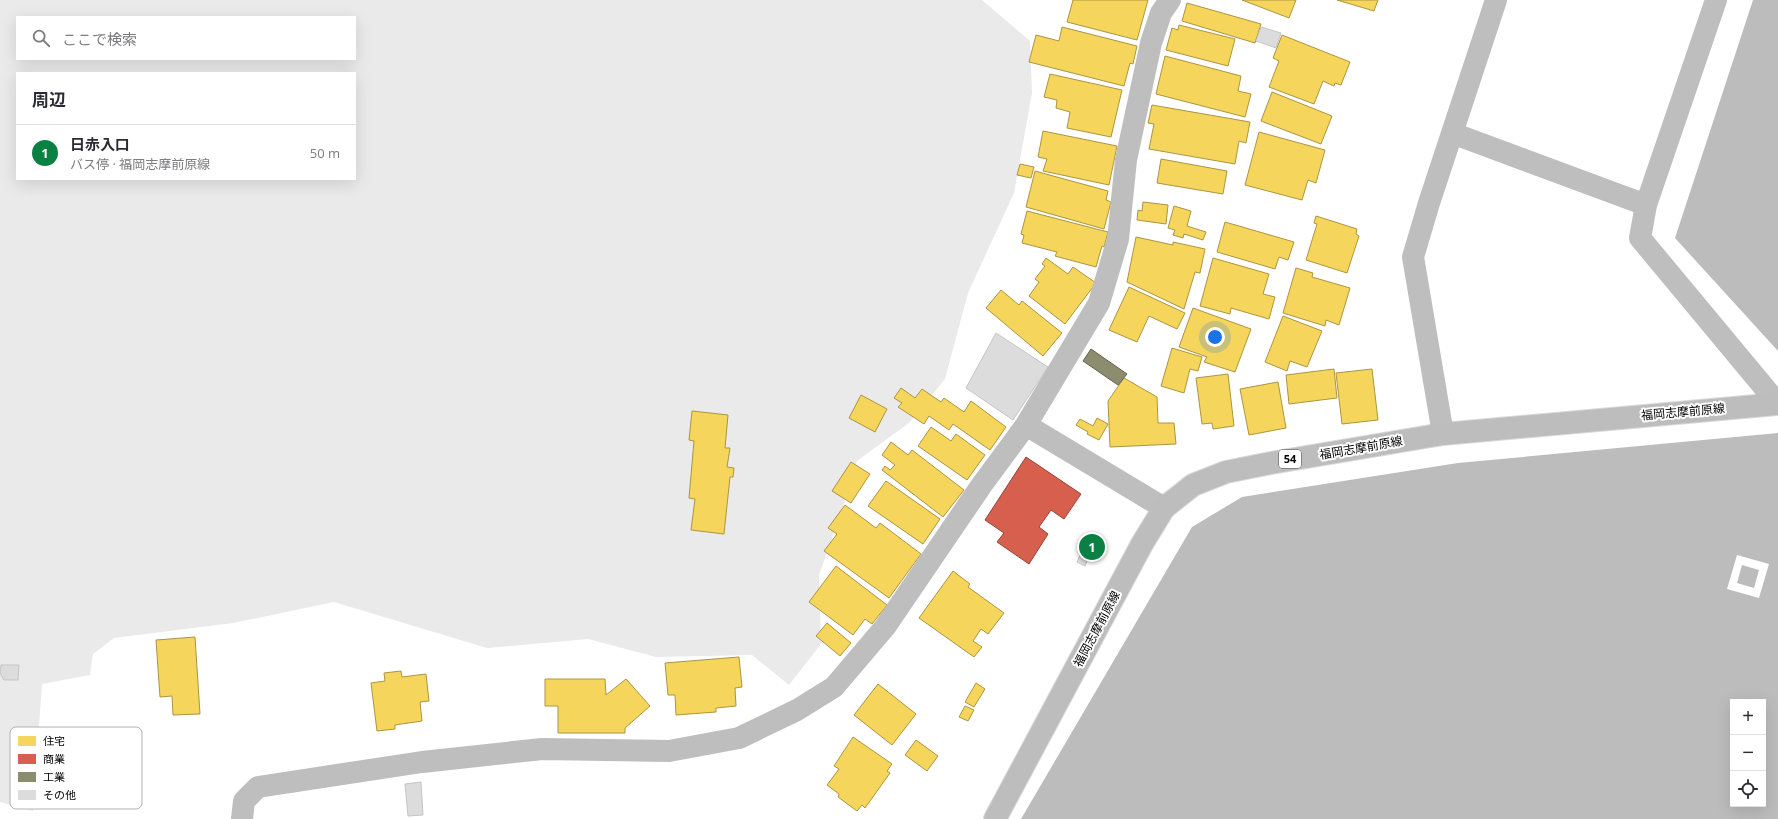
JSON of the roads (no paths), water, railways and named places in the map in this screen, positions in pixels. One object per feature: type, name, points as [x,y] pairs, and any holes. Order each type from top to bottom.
[{"type":"main road","name":"福岡志摩前原線","points":[[995,819],[1139,551],[1164,508],[1193,485],[1226,472],[1271,462],[1443,434],[1778,404]]},
{"type":"street","points":[[242,819],[244,801],[258,787],[422,762],[542,749],[669,751],[739,738],[797,710],[834,687],[885,627],[981,486],[1026,425],[1099,303],[1118,239],[1126,160],[1150,43],[1160,13],[1170,0]]},
{"type":"street","points":[[1443,434],[1413,257],[1429,203],[1496,0]]},
{"type":"street","points":[[1716,0],[1646,205],[1640,238],[1778,404]]},
{"type":"street","points":[[1452,133],[1646,205]]},
{"type":"street","points":[[1026,425],[1164,508]]},
{"type":"place","name":"日赤入口","points":[[1092,547]]}]
